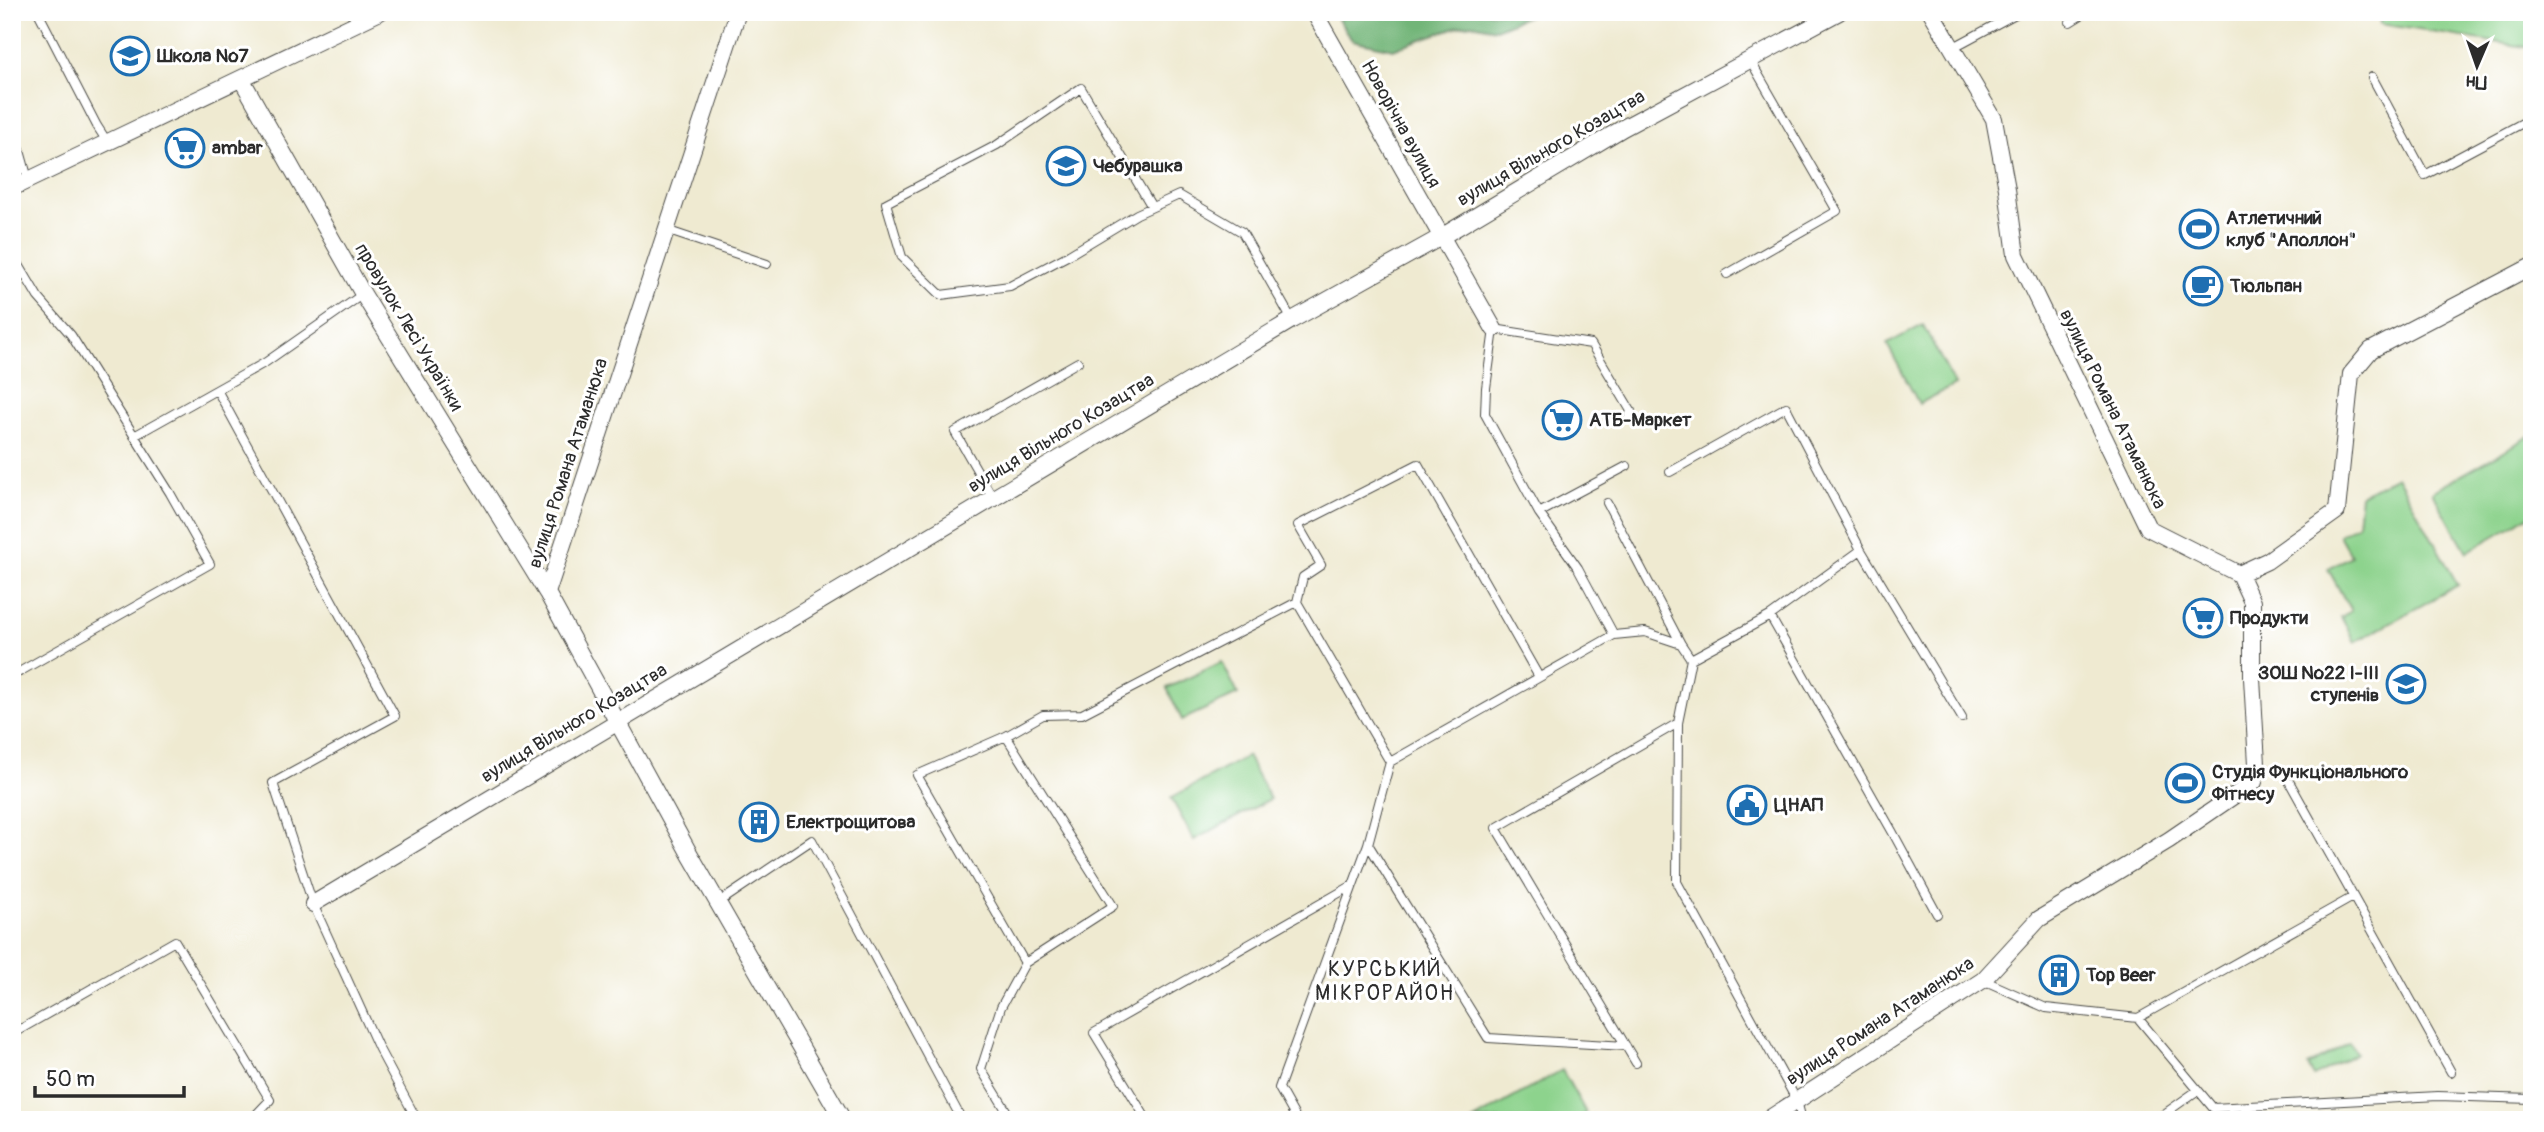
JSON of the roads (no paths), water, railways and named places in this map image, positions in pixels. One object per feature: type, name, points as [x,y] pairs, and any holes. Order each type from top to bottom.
[{"type":"street","points":[[12,188],[380,12]]},
{"type":"street","name":"вулиця Романа Атаманюка","points":[[738,12],[547,593],[718,903],[843,1120]]},
{"type":"street","name":"Новорічна вулиця","points":[[1314,12],[1494,329]]},
{"type":"street","name":"вулиця Вільного Козацтва","points":[[313,904],[1292,320],[1441,237],[1623,128],[1839,12]]},
{"type":"street","name":"вулиця Романа Атаманюка","points":[[1767,1120],[1983,980],[2039,919],[2169,841],[2254,782],[2257,764],[2252,678],[2252,602],[2239,574],[2148,528],[2016,256],[1994,119],[1931,12]]},
{"type":"street","name":"провулок Лесі Українки","points":[[242,80],[363,294],[547,593]]},
{"type":"street","points":[[2239,574],[2267,561],[2337,511],[2351,374],[2371,350],[2532,266]]},
{"type":"lane","points":[[38,12],[108,143]]},
{"type":"lane","points":[[1952,48],[2020,12]]},
{"type":"lane","points":[[2070,22],[2086,12]]},
{"type":"lane","points":[[1727,274],[1837,211],[1749,60]]},
{"type":"lane","points":[[2372,77],[2425,175],[2532,118]]},
{"type":"lane","points":[[1152,207],[1081,88],[997,145],[886,204],[902,257],[941,295],[1010,286],[1152,207],[1179,195],[1242,232],[1292,320]]},
{"type":"lane","points":[[12,133],[28,179]]},
{"type":"lane","points":[[666,230],[767,264]]},
{"type":"lane","points":[[12,253],[38,297],[71,335],[210,564],[12,676]]},
{"type":"lane","points":[[134,436],[267,362],[363,294]]},
{"type":"lane","points":[[1614,635],[1578,568],[1539,513],[1485,414],[1494,329],[1591,344],[1632,411],[1628,419]]},
{"type":"lane","points":[[993,498],[955,432],[1078,362]]},
{"type":"lane","points":[[217,390],[395,716],[273,783],[313,904],[379,1049],[417,1120]]},
{"type":"lane","points":[[1670,472],[1786,407],[1861,550],[1962,718]]},
{"type":"lane","points":[[1391,762],[1297,602],[1303,577],[1321,565],[1298,525],[1418,464],[1539,677]]},
{"type":"lane","points":[[1539,513],[1627,467]]},
{"type":"lane","points":[[1607,503],[1691,659],[1678,723],[1677,882],[1797,1101],[1802,1120]]},
{"type":"lane","points":[[1691,659],[1770,616],[1861,550]]},
{"type":"lane","points":[[1025,963],[917,775],[1006,736],[1043,715],[1082,714],[1297,602]]},
{"type":"lane","points":[[1770,616],[1937,914]]},
{"type":"lane","points":[[1297,1120],[1279,1088],[1368,844],[1391,762],[1614,635],[1645,632],[1681,644]]},
{"type":"lane","points":[[1636,1063],[1496,828],[1678,723]]},
{"type":"lane","points":[[1006,736],[1113,906],[1025,963],[1001,1007],[981,1069],[1012,1120]]},
{"type":"lane","points":[[2290,783],[2451,1072]]},
{"type":"lane","points":[[718,903],[812,840],[962,1120]]},
{"type":"lane","points":[[1368,844],[1488,1038],[1626,1046]]},
{"type":"lane","points":[[1147,1120],[1094,1033],[1353,885]]},
{"type":"lane","points":[[1983,980],[2046,1008],[2138,1018],[2353,897]]},
{"type":"lane","points":[[12,1034],[175,941],[270,1101],[251,1120]]},
{"type":"lane","points":[[2138,1018],[2213,1108],[2438,1096],[2532,1099]]},
{"type":"lane","points":[[2157,1119],[2198,1090]]},
{"type":"place","name":"Школа №7","points":[[130,56]]},
{"type":"place","name":"ambar","points":[[185,148]]},
{"type":"place","name":"Чебурашка","points":[[1066,166]]},
{"type":"place","name":"Атлетичний клуб \"Аполлон\"","points":[[2199,229]]},
{"type":"place","name":"Тюльпан","points":[[2203,286]]},
{"type":"place","name":"АТБ-Маркет","points":[[1562,420]]},
{"type":"place","name":"Продукти","points":[[2203,618]]},
{"type":"place","name":"ЗОШ №22 І-ІІІ ступенів","points":[[2406,684]]},
{"type":"place","name":"Студія Функціонального Фітнесу","points":[[2185,783]]},
{"type":"place","name":"ЦНАП","points":[[1747,805]]},
{"type":"place","name":"Електрощитова","points":[[759,822]]},
{"type":"place","name":"Top Beer","points":[[2059,975]]},
{"type":"district","name":"КУРСЬКИЙ МІКРОРАЙОН","points":[[1385,981]]}]
